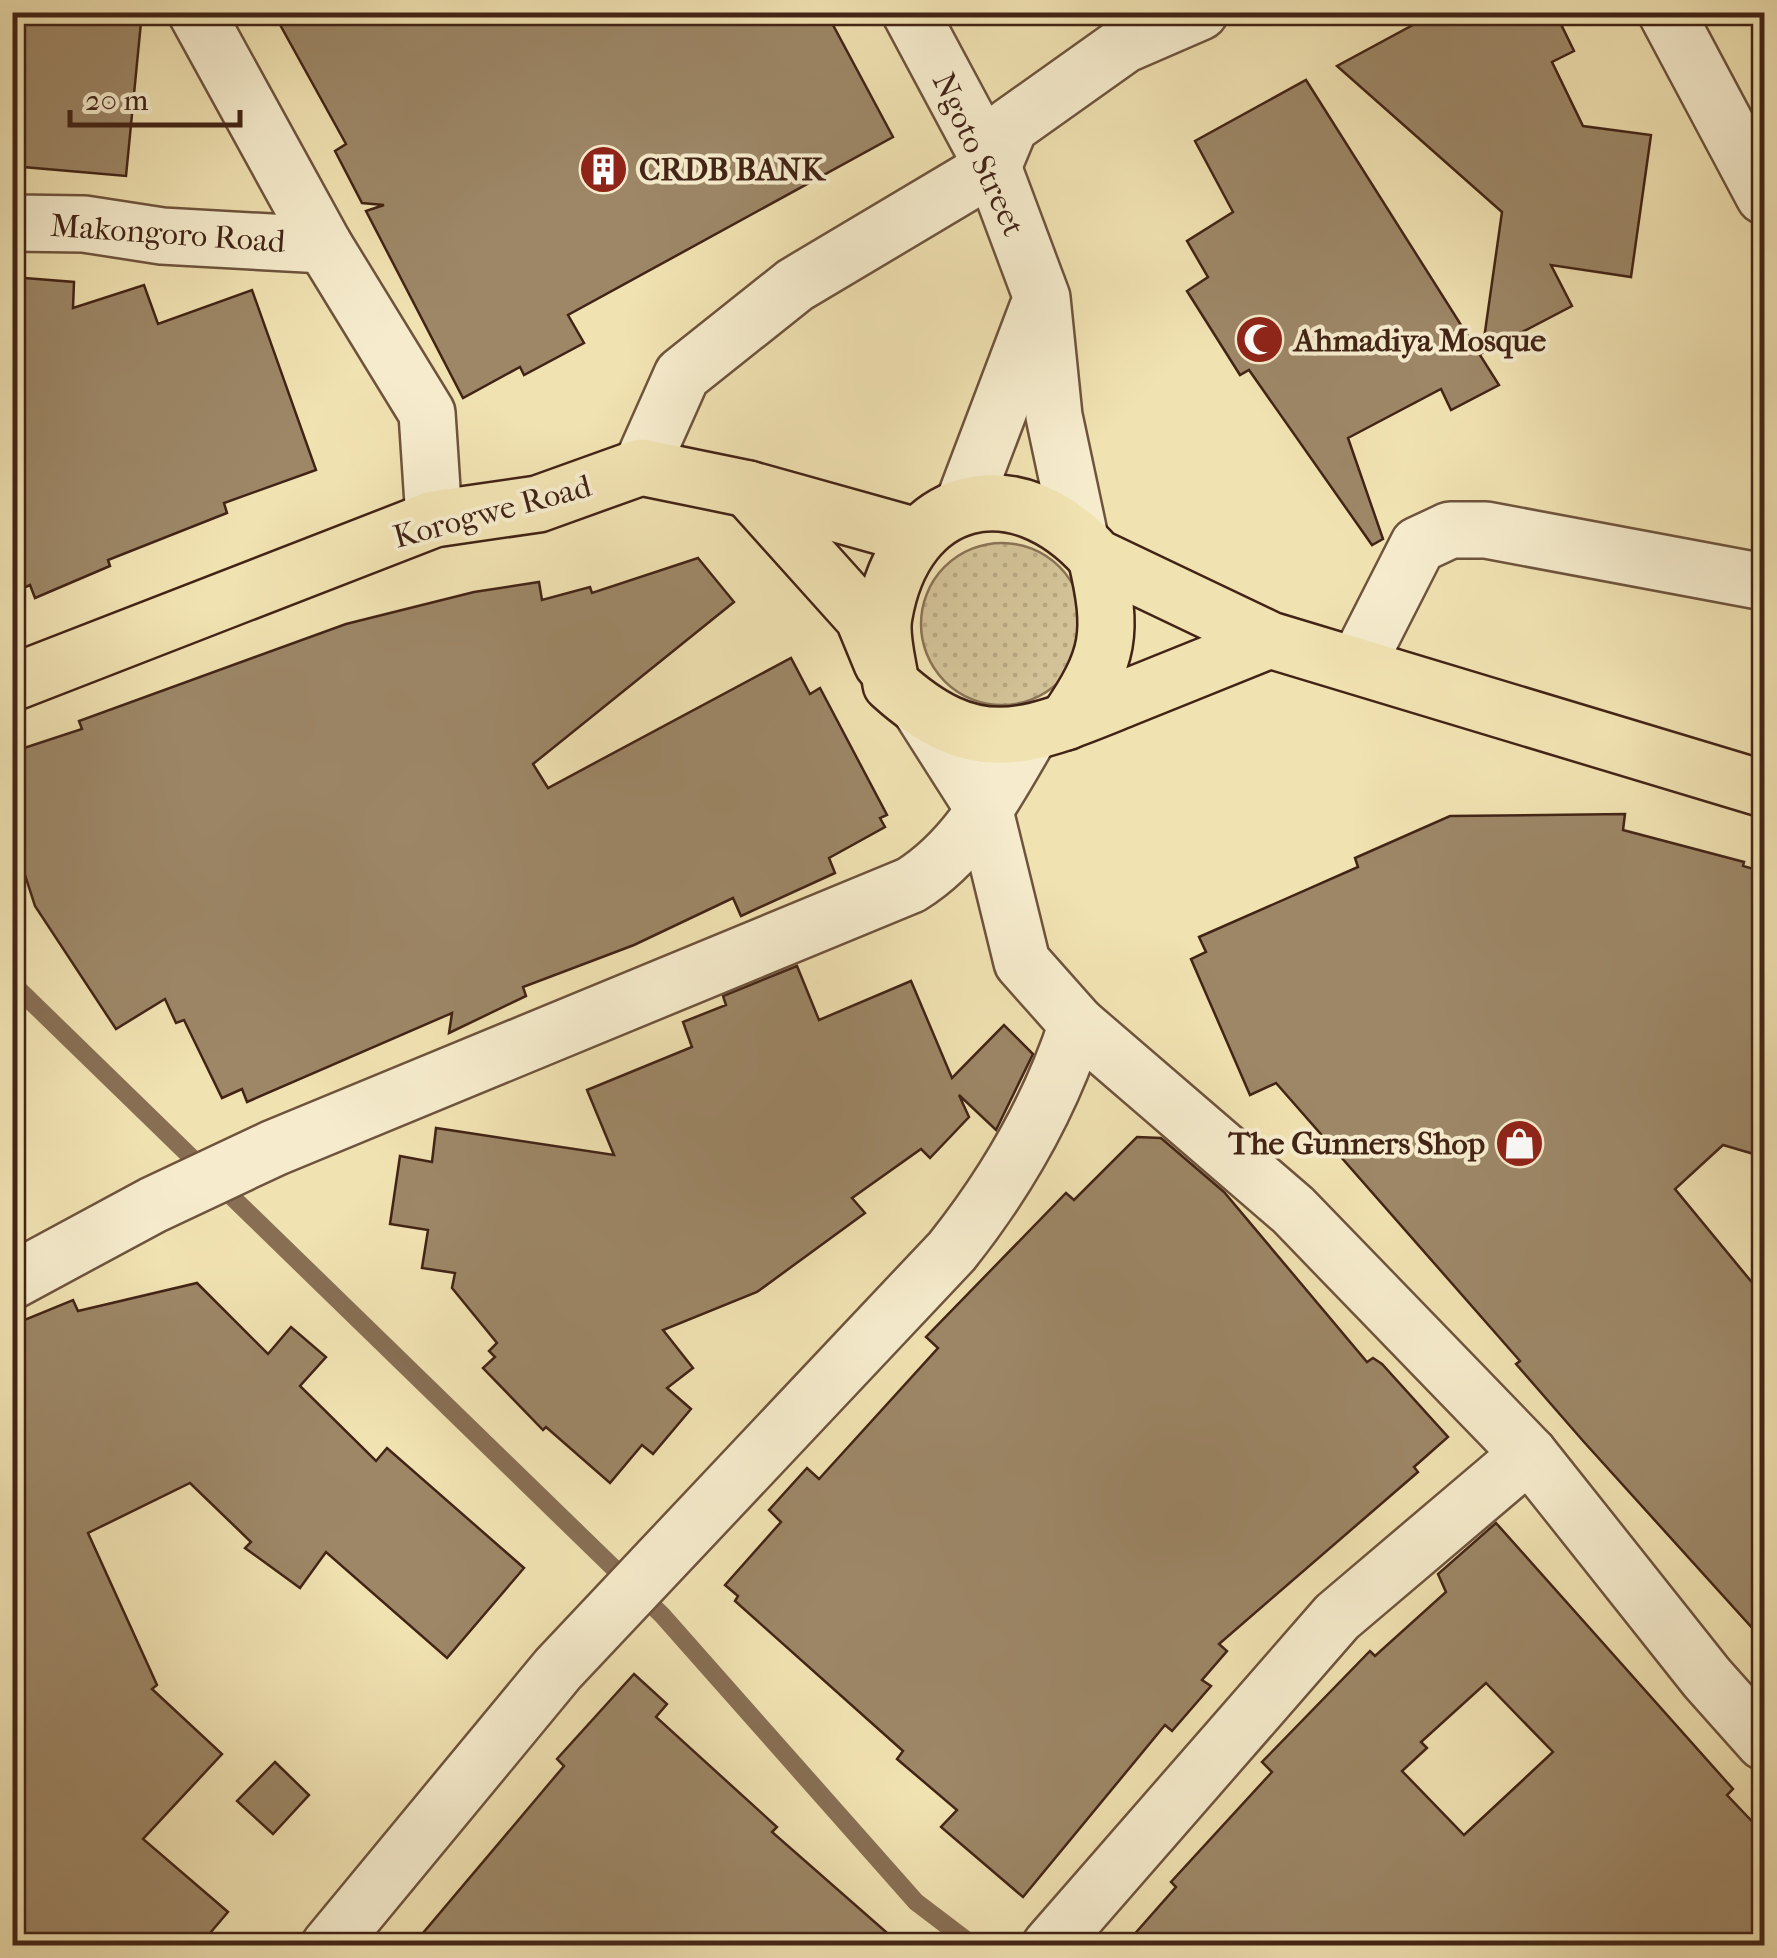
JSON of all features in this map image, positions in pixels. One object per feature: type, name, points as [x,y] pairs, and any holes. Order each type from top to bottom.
[{"type":"main road","points":[[641,467],[748,489],[916,536]]},
{"type":"main road","name":"Korogwe Road","points":[[12,684],[434,519],[538,504],[641,467]]},
{"type":"main road","points":[[748,489],[863,617],[906,698],[980,734],[1047,729],[1270,640]]},
{"type":"main road","points":[[906,698],[883,620],[894,576],[916,536],[944,512],[963,505],[1002,503],[1024,508],[1088,548],[1270,640],[1764,790]]},
{"type":"main road","points":[[1047,729],[1096,678],[1108,638],[1108,610],[1088,548]]},
{"type":"street","points":[[196,12],[324,245],[428,414],[434,519]]},
{"type":"street","name":"Ngoto Street","points":[[910,12],[992,167],[1042,298],[1054,416],[1088,548]]},
{"type":"street","points":[[641,467],[682,375],[795,285],[992,167],[1010,126],[1124,45],[1200,12]]},
{"type":"street","points":[[1666,12],[1764,196]]},
{"type":"street","name":"Makongoro Road","points":[[12,223],[84,224],[162,236],[324,245]]},
{"type":"street","points":[[963,505],[1042,298]]},
{"type":"street","points":[[1357,664],[1418,545],[1450,530],[1486,530],[1764,582]]},
{"type":"street","points":[[906,698],[984,811],[1022,962],[1078,1024],[1293,1210],[1529,1454],[1707,1678],[1764,1742]]},
{"type":"street","points":[[12,1281],[153,1204],[274,1148],[911,884],[950,855],[1047,729]]},
{"type":"street","points":[[329,1946],[558,1669],[655,1561],[880,1333],[952,1252],[992,1201],[1059,1081],[1078,1024]]},
{"type":"street","points":[[1050,1946],[1337,1616],[1529,1454]]},
{"type":"shaded area","points":[[1002,543],[1033,549],[1060,566],[1077,593],[1083,624],[1077,655],[1060,682],[1033,699],[1002,705],[971,699],[944,682],[927,655],[921,624],[927,593],[944,566],[971,549]]},
{"type":"building","points":[[12,12],[142,12],[126,176],[12,166]]},
{"type":"building","points":[[273,12],[826,12],[893,137],[568,315],[584,343],[524,375],[520,367],[463,398],[366,211],[384,205],[362,203],[335,151],[346,144]]},
{"type":"building","points":[[1437,12],[1555,12],[1574,51],[1552,62],[1583,126],[1651,135],[1631,277],[1551,265],[1572,306],[1482,353],[1502,212],[1337,66]]},
{"type":"building","points":[[1306,80],[1499,385],[1451,410],[1441,389],[1348,438],[1383,539],[1372,545],[1249,370],[1240,375],[1187,291],[1208,277],[1187,241],[1233,212],[1195,141]]},
{"type":"building","points":[[12,277],[74,282],[73,308],[144,285],[158,324],[252,290],[316,470],[224,503],[227,513],[108,560],[110,566],[35,598],[30,585],[12,593]]},
{"type":"building","points":[[698,558],[734,602],[533,764],[548,788],[791,658],[810,694],[820,688],[887,815],[880,818],[885,827],[829,858],[835,873],[741,916],[733,898],[634,945],[523,987],[526,996],[449,1033],[452,1013],[247,1102],[242,1089],[222,1098],[184,1020],[176,1023],[165,999],[116,1029],[35,906],[12,835],[12,752],[82,729],[79,721],[346,624],[474,592],[539,582],[542,600],[590,587],[592,593]]},
{"type":"building","points":[[1625,814],[1623,830],[1744,862],[1743,866],[1764,872],[1764,1157],[1723,1145],[1675,1189],[1764,1297],[1764,1641],[1584,1442],[1516,1364],[1520,1361],[1276,1083],[1250,1095],[1191,959],[1206,952],[1199,937],[1358,867],[1355,858],[1450,816]]},
{"type":"building","points":[[797,966],[819,1020],[911,981],[952,1078],[1004,1025],[1033,1054],[996,1130],[959,1095],[969,1117],[930,1158],[921,1149],[852,1198],[865,1213],[757,1292],[663,1330],[693,1368],[667,1388],[691,1409],[653,1454],[642,1445],[610,1483],[546,1427],[543,1430],[483,1368],[495,1357],[489,1351],[497,1343],[452,1288],[455,1273],[422,1268],[428,1230],[390,1224],[400,1156],[432,1162],[436,1128],[614,1155],[587,1090],[692,1047],[683,1022],[726,1005],[723,996]]},
{"type":"building","points":[[1137,1137],[1161,1138],[1224,1192],[1367,1362],[1373,1358],[1382,1364],[1448,1437],[1414,1467],[1418,1472],[1219,1644],[1227,1651],[1202,1680],[1211,1686],[1172,1731],[1165,1725],[1023,1897],[941,1827],[957,1810],[897,1759],[903,1751],[735,1601],[738,1596],[725,1585],[781,1522],[769,1510],[807,1468],[819,1479],[938,1348],[926,1337],[1066,1193],[1074,1200]]},
{"type":"building","points":[[197,1283],[268,1354],[291,1327],[326,1357],[300,1386],[376,1461],[387,1448],[524,1568],[447,1658],[326,1552],[300,1588],[245,1548],[251,1542],[190,1483],[88,1533],[157,1685],[152,1689],[222,1754],[143,1839],[228,1912],[199,1946],[12,1946],[12,1325],[73,1300],[78,1311]]},
{"type":"building","points":[[1496,1523],[1733,1789],[1727,1795],[1764,1834],[1764,1932],[1750,1946],[1124,1946],[1176,1887],[1171,1882],[1272,1772],[1262,1762],[1370,1651],[1375,1656],[1446,1592],[1438,1574]],"holes":[[[1486,1683],[1553,1752],[1464,1835],[1402,1771],[1427,1748],[1421,1742]]]},
{"type":"building","points":[[634,1674],[667,1704],[656,1717],[777,1827],[772,1832],[902,1946],[412,1946],[564,1766],[557,1759]]},
{"type":"building","points":[[275,1762],[309,1795],[273,1834],[237,1801]]},
{"type":"waterway","points":[[12,983],[662,1615],[916,1902],[974,1946]]},
{"type":"place","name":"CRDB BANK","points":[[604,169]]},
{"type":"place","name":"Ahmadiya Mosque","points":[[1259,340]]},
{"type":"place","name":"The Gunners Shop","points":[[1520,1143]]}]
